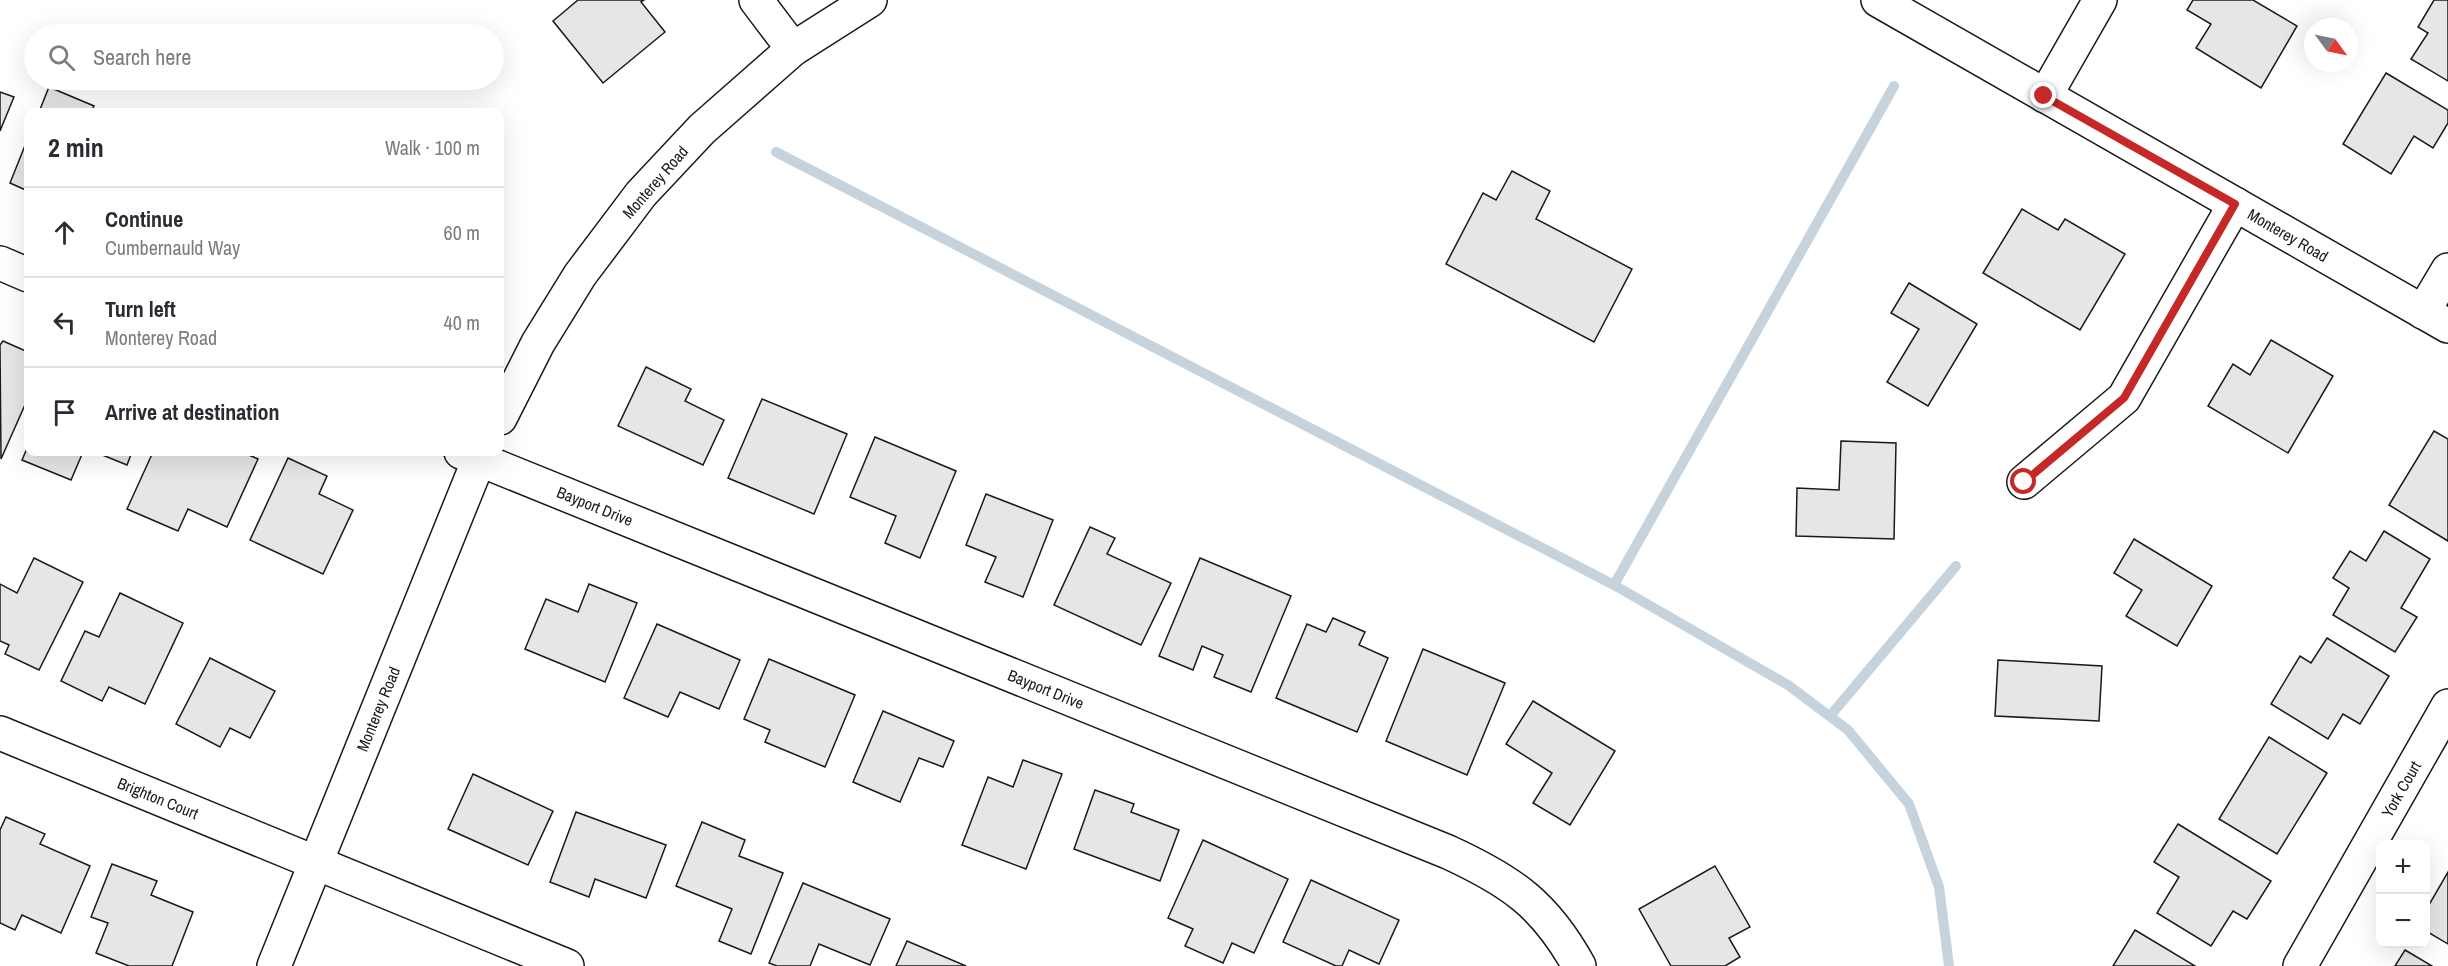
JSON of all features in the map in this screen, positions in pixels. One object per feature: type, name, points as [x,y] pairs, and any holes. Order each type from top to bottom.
[{"type":"street","points":[[756,0],[793,49]]},
{"type":"street","name":"Monterey Road","points":[[504,410],[538,343],[580,275],[640,194],[702,129],[793,49],[870,0]]},
{"type":"street","name":"Monterey Road","points":[[1878,0],[2436,319]]},
{"type":"street","points":[[2044,96],[2100,0]]},
{"type":"street","points":[[2024,482],[2124,398],[2235,204]]},
{"type":"street","points":[[0,263],[24,273]]},
{"type":"street","points":[[2436,319],[2448,270]]},
{"type":"street","name":"Monterey Road","points":[[274,966],[317,862],[473,456]]},
{"type":"street","name":"Bayport Drive","points":[[479,456],[1477,865],[1521,891],[1546,916],[1568,945],[1579,966]]},
{"type":"street","name":"York Court","points":[[2300,966],[2448,706]]},
{"type":"street","name":"Brighton Court","points":[[0,733],[317,862]]},
{"type":"street","points":[[317,862],[567,966]]},
{"type":"building","points":[[578,0],[644,0],[641,2],[665,32],[603,83],[553,21]]},
{"type":"building","points":[[2193,0],[2253,0],[2297,26],[2261,88],[2196,48],[2211,24],[2187,10]]},
{"type":"building","points":[[2434,0],[2448,0],[2448,81],[2411,59],[2428,33],[2418,27]]},
{"type":"building","points":[[2386,73],[2448,110],[2448,123],[2433,148],[2414,136],[2391,174],[2343,144]]},
{"type":"building","points":[[48,90],[56,90],[94,106],[93,108],[41,108]]},
{"type":"building","points":[[0,92],[14,97],[0,131]]},
{"type":"building","points":[[24,148],[24,189],[10,183]]},
{"type":"building","points":[[1512,171],[1550,191],[1536,219],[1632,269],[1594,342],[1446,264],[1483,193],[1496,200]]},
{"type":"building","points":[[2022,209],[2058,230],[2065,219],[2125,254],[2080,330],[1983,273]]},
{"type":"building","points":[[1909,283],[1977,324],[1928,406],[1887,382],[1919,329],[1891,313]]},
{"type":"building","points":[[2271,340],[2333,376],[2288,453],[2208,406],[2233,364],[2250,375]]},
{"type":"building","points":[[3,341],[24,350],[24,407],[1,459],[0,345]]},
{"type":"building","points":[[646,367],[691,389],[685,401],[724,420],[703,465],[618,426]]},
{"type":"building","points":[[762,399],[847,434],[814,514],[728,478]]},
{"type":"building","points":[[2434,431],[2448,439],[2448,541],[2389,505]]},
{"type":"building","points":[[875,437],[956,471],[920,558],[885,543],[896,516],[850,497]]},
{"type":"building","points":[[1841,441],[1896,443],[1894,539],[1796,536],[1797,488],[1839,490]]},
{"type":"building","points":[[24,455],[81,456],[71,480],[22,460]]},
{"type":"building","points":[[105,456],[130,456],[127,465]]},
{"type":"building","points":[[151,456],[251,456],[258,459],[227,527],[188,509],[178,531],[127,509]]},
{"type":"building","points":[[288,458],[327,476],[319,494],[353,510],[323,574],[250,540]]},
{"type":"building","points":[[986,494],[1053,520],[1023,597],[985,582],[996,557],[966,545]]},
{"type":"building","points":[[1090,527],[1115,538],[1107,554],[1171,583],[1141,645],[1054,605]]},
{"type":"building","points":[[2384,531],[2430,559],[2401,608],[2417,617],[2395,652],[2333,615],[2349,588],[2333,578],[2350,551],[2366,561]]},
{"type":"building","points":[[2134,539],[2212,586],[2177,646],[2126,616],[2142,590],[2114,573]]},
{"type":"building","points":[[34,558],[83,582],[39,670],[5,654],[9,645],[0,641],[0,584],[17,593]]},
{"type":"building","points":[[1200,558],[1291,596],[1251,692],[1214,677],[1223,655],[1202,646],[1193,670],[1159,656]]},
{"type":"building","points":[[589,584],[637,603],[605,682],[525,649],[546,599],[578,612]]},
{"type":"building","points":[[120,593],[183,623],[145,704],[109,687],[102,701],[61,681],[85,631],[99,637]]},
{"type":"building","points":[[1333,618],[1365,632],[1359,645],[1388,658],[1357,732],[1276,698],[1307,624],[1326,632]]},
{"type":"building","points":[[657,624],[740,660],[719,709],[680,692],[668,717],[624,698]]},
{"type":"building","points":[[2327,638],[2389,676],[2360,724],[2343,714],[2328,739],[2271,704],[2300,656],[2311,663]]},
{"type":"building","points":[[1423,649],[1505,683],[1467,775],[1386,741]]},
{"type":"building","points":[[210,658],[275,691],[250,738],[230,728],[220,747],[176,724]]},
{"type":"building","points":[[769,659],[855,695],[825,767],[765,742],[770,730],[744,719]]},
{"type":"building","points":[[1998,660],[2102,666],[2099,721],[1995,716]]},
{"type":"building","points":[[1533,701],[1615,751],[1570,825],[1533,803],[1552,773],[1506,744]]},
{"type":"building","points":[[883,711],[954,741],[943,767],[919,758],[900,802],[853,782]]},
{"type":"building","points":[[2269,737],[2327,773],[2277,854],[2219,819]]},
{"type":"building","points":[[1023,760],[1062,774],[1026,869],[962,845],[988,777],[1013,787]]},
{"type":"building","points":[[473,774],[553,811],[528,865],[448,829]]},
{"type":"building","points":[[1095,790],[1134,804],[1131,812],[1179,830],[1160,881],[1074,849]]},
{"type":"building","points":[[576,812],[666,845],[646,898],[595,879],[589,897],[550,882]]},
{"type":"building","points":[[6,817],[45,834],[40,844],[90,866],[61,933],[22,915],[15,930],[0,923],[0,830]]},
{"type":"building","points":[[702,822],[745,840],[739,856],[783,873],[751,954],[719,941],[732,909],[676,886]]},
{"type":"building","points":[[2178,824],[2271,881],[2247,919],[2233,911],[2211,946],[2157,913],[2179,877],[2154,862]]},
{"type":"building","points":[[1203,840],[1288,879],[1254,953],[1232,943],[1223,963],[1185,946],[1193,929],[1168,918]]},
{"type":"building","points":[[112,864],[157,881],[151,895],[193,912],[172,966],[129,966],[96,953],[108,923],[91,917]]},
{"type":"building","points":[[1715,866],[1750,927],[1729,938],[1740,957],[1725,966],[1671,966],[1639,909]]},
{"type":"building","points":[[2448,872],[2448,944],[2430,933],[2430,903]]},
{"type":"building","points":[[1311,880],[1399,920],[1379,964],[1349,950],[1342,966],[1336,966],[1283,942]]},
{"type":"building","points":[[803,883],[890,919],[870,965],[819,944],[810,966],[777,966],[769,963]]},
{"type":"building","points":[[2135,930],[2195,966],[2113,966]]},
{"type":"building","points":[[907,941],[966,966],[896,966]]},
{"type":"building","points":[[2405,950],[2432,966],[2395,966]]},
{"type":"waterway","points":[[1614,585],[1894,86]]},
{"type":"waterway","points":[[776,152],[1614,585],[1788,685],[1848,730],[1909,804],[1939,887],[1949,966]]},
{"type":"waterway","points":[[1830,716],[1956,566]]},
{"type":"route","points":[[2024,482],[2124,398],[2235,204],[2044,96]]}]
